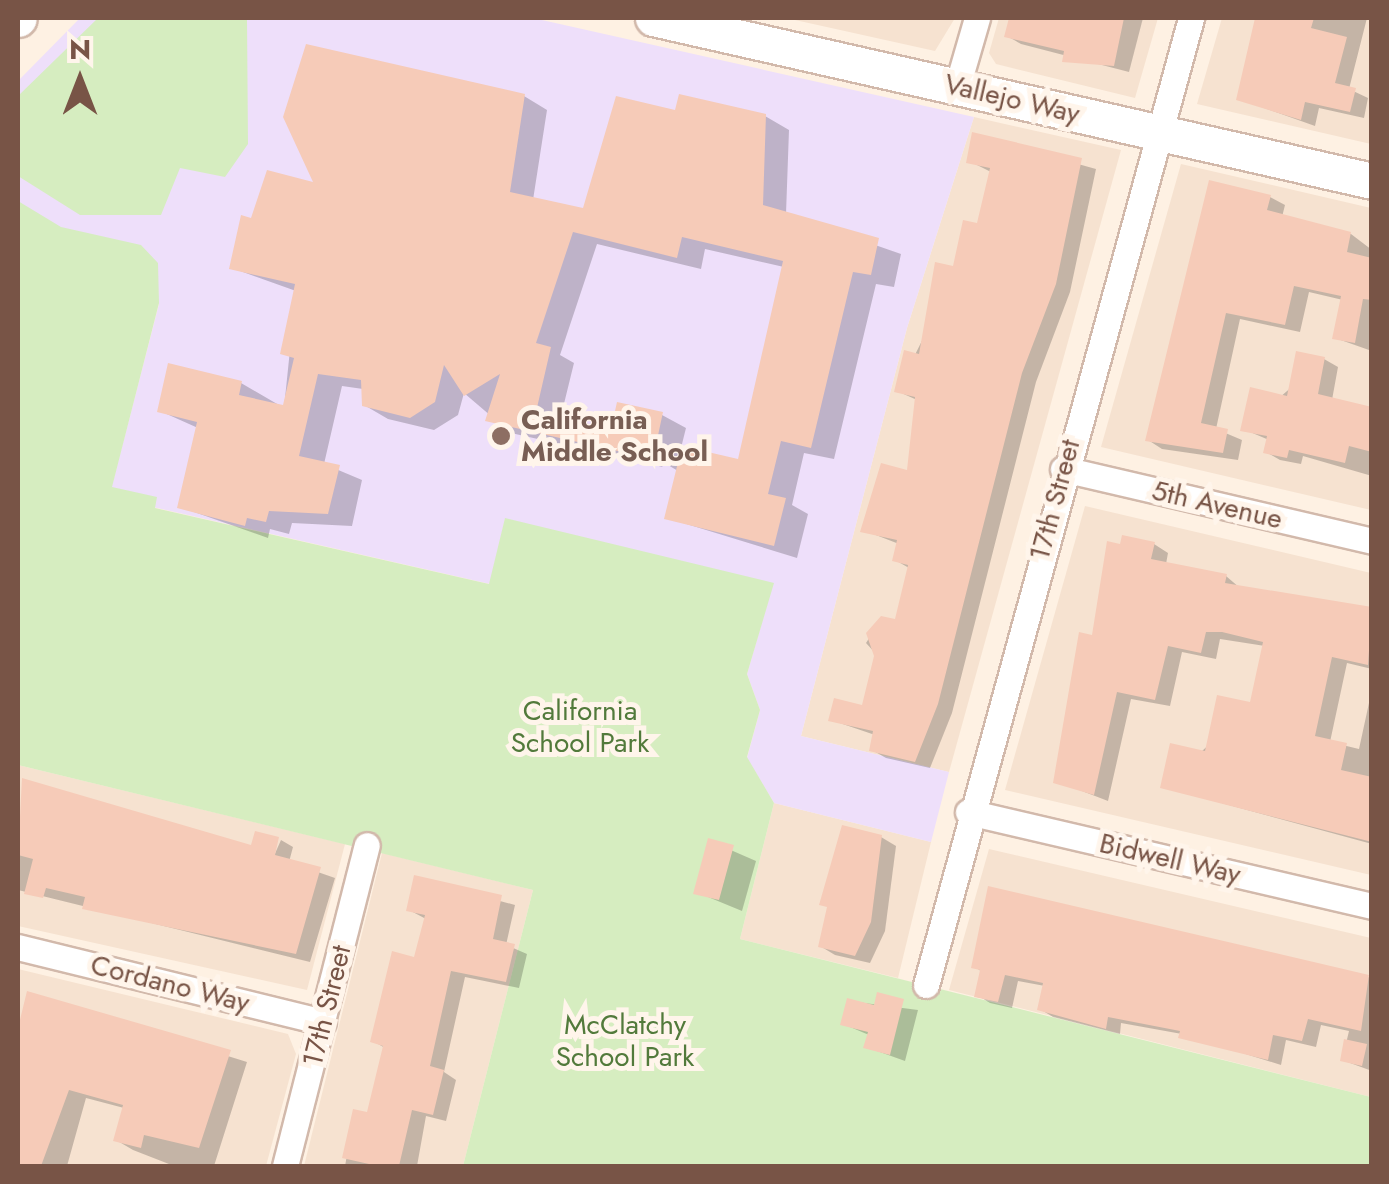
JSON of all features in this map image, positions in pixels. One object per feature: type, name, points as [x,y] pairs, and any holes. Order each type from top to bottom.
[{"type":"street","name":"Vallejo Way","points":[[654,18],[1372,181]]},
{"type":"street","points":[[957,87],[977,18]]},
{"type":"street","name":"17th Street","points":[[926,984],[968,812],[1190,18]]},
{"type":"street","name":"5th Avenue","points":[[1063,470],[1372,541]]},
{"type":"street","name":"Bidwell Way","points":[[968,812],[1372,906]]},
{"type":"street","name":"17th Street","points":[[286,1166],[367,845]]},
{"type":"street","name":"Cordano Way","points":[[18,947],[323,1022]]},
{"type":"shaded area","name":"California Middle School","points":[[80,18],[533,18],[974,117],[907,328],[801,736],[949,772],[931,842],[774,803],[747,758],[760,710],[747,674],[773,584],[505,519],[490,584],[109,497],[159,304],[18,270],[18,81]]},
{"type":"shaded area","points":[[786,18],[955,18],[935,51]]},
{"type":"shaded area","points":[[999,18],[1158,18],[1135,98],[996,64],[989,53]]},
{"type":"shaded area","points":[[1222,18],[1371,18],[1371,144],[1197,104]]},
{"type":"shaded area","points":[[974,117],[1121,150],[949,772],[801,736],[907,328]]},
{"type":"shaded area","points":[[1181,164],[1371,208],[1371,510],[1101,447]]},
{"type":"shaded area","points":[[1085,506],[1371,573],[1371,875],[1005,790]]},
{"type":"shaded area","points":[[18,765],[345,844],[307,990],[18,926]]},
{"type":"shaded area","points":[[774,803],[931,842],[898,978],[740,939]]},
{"type":"shaded area","points":[[989,849],[1371,938],[1371,1097],[949,990]]},
{"type":"shaded area","points":[[382,853],[533,890],[463,1166],[304,1166]]},
{"type":"shaded area","points":[[18,969],[288,1034],[296,1054],[266,1166],[18,1166]]},
{"type":"green space","points":[[98,18],[247,18],[248,144],[225,177],[180,168],[161,215],[80,215],[18,176],[18,96]]},
{"type":"green space","name":"California School Park","points":[[18,201],[61,227],[141,245],[158,263],[159,303],[112,487],[157,497],[155,508],[489,584],[505,518],[774,583],[747,674],[760,710],[747,757],[774,803],[740,939],[1371,1097],[1371,1166],[463,1166],[533,890],[18,765]]},
{"type":"building","points":[[1009,18],[1124,18],[1114,66],[1062,62],[1064,51],[1004,37]]},
{"type":"building","points":[[1255,18],[1314,18],[1311,28],[1347,37],[1335,83],[1356,88],[1350,112],[1305,102],[1301,120],[1236,100]]},
{"type":"building","points":[[306,44],[525,94],[510,192],[583,208],[616,96],[675,110],[679,94],[766,114],[763,205],[879,238],[871,275],[853,272],[811,448],[781,441],[768,494],[786,498],[774,546],[664,519],[682,446],[738,459],[783,261],[682,237],[677,258],[573,232],[536,343],[551,347],[536,412],[611,429],[617,402],[663,412],[653,459],[485,421],[500,374],[464,396],[444,365],[435,402],[410,418],[362,406],[361,380],[318,374],[299,456],[340,465],[328,514],[269,511],[266,522],[247,518],[245,526],[177,508],[197,422],[157,412],[168,363],[242,381],[239,395],[283,405],[294,358],[280,354],[295,284],[229,269],[241,215],[251,218],[267,170],[313,182],[283,117]]},
{"type":"building","points":[[972,132],[1082,158],[1056,284],[1022,373],[938,704],[915,762],[869,751],[873,731],[828,721],[834,698],[862,705],[874,656],[866,633],[881,616],[895,619],[908,565],[892,561],[897,540],[860,532],[881,463],[907,470],[915,397],[894,392],[904,350],[919,354],[935,262],[953,266],[963,220],[977,223],[990,168],[966,163]]},
{"type":"building","points":[[1209,180],[1271,195],[1267,210],[1351,232],[1347,252],[1372,258],[1372,300],[1363,299],[1355,343],[1332,339],[1341,296],[1294,286],[1285,325],[1226,313],[1201,423],[1228,429],[1223,453],[1145,441]]},
{"type":"building","points":[[1296,351],[1325,357],[1318,394],[1372,407],[1372,452],[1349,446],[1345,463],[1289,450],[1287,458],[1263,453],[1267,436],[1240,431],[1250,387],[1287,396]]},
{"type":"building","points":[[1122,535],[1155,542],[1151,559],[1227,574],[1225,583],[1372,607],[1368,665],[1332,657],[1315,736],[1347,743],[1341,770],[1372,777],[1372,842],[1160,788],[1170,743],[1205,751],[1217,695],[1250,702],[1263,642],[1222,632],[1206,632],[1201,653],[1168,646],[1155,700],[1117,692],[1094,795],[1053,783],[1079,632],[1092,635],[1107,541],[1120,544]]},
{"type":"building","points":[[22,778],[251,845],[255,831],[279,837],[275,855],[321,867],[296,954],[82,909],[85,897],[46,888],[43,898],[24,894],[33,859],[18,855]]},
{"type":"building","points":[[842,825],[882,835],[871,922],[855,956],[818,947],[827,907],[819,905]]},
{"type":"building","points":[[708,838],[734,845],[719,900],[693,894]]},
{"type":"building","points":[[414,875],[502,895],[493,939],[515,944],[506,982],[451,971],[430,1066],[444,1070],[433,1115],[412,1110],[399,1166],[378,1166],[342,1158],[353,1109],[367,1112],[383,1046],[370,1042],[392,951],[414,957],[425,915],[406,911]]},
{"type":"building","points":[[988,886],[1369,975],[1361,1031],[1308,1019],[1302,1041],[1273,1035],[1268,1060],[1178,1038],[1180,1031],[1108,1017],[1106,1029],[1037,1010],[1043,983],[1005,975],[998,1002],[974,997],[980,970],[971,968]]},
{"type":"building","points":[[27,991],[231,1050],[199,1148],[144,1135],[141,1148],[113,1141],[123,1105],[69,1090],[41,1166],[18,1166],[18,1028]]},
{"type":"building","points":[[877,992],[904,999],[890,1055],[863,1048],[868,1032],[840,1025],[847,998],[874,1005]]},
{"type":"building","points":[[1344,1039],[1367,1044],[1362,1066],[1340,1061]]},
{"type":"place","name":"California Middle School","points":[[501,436]]},
{"type":"park label","name":"McClatchy School Park","points":[[625,1041]]}]
